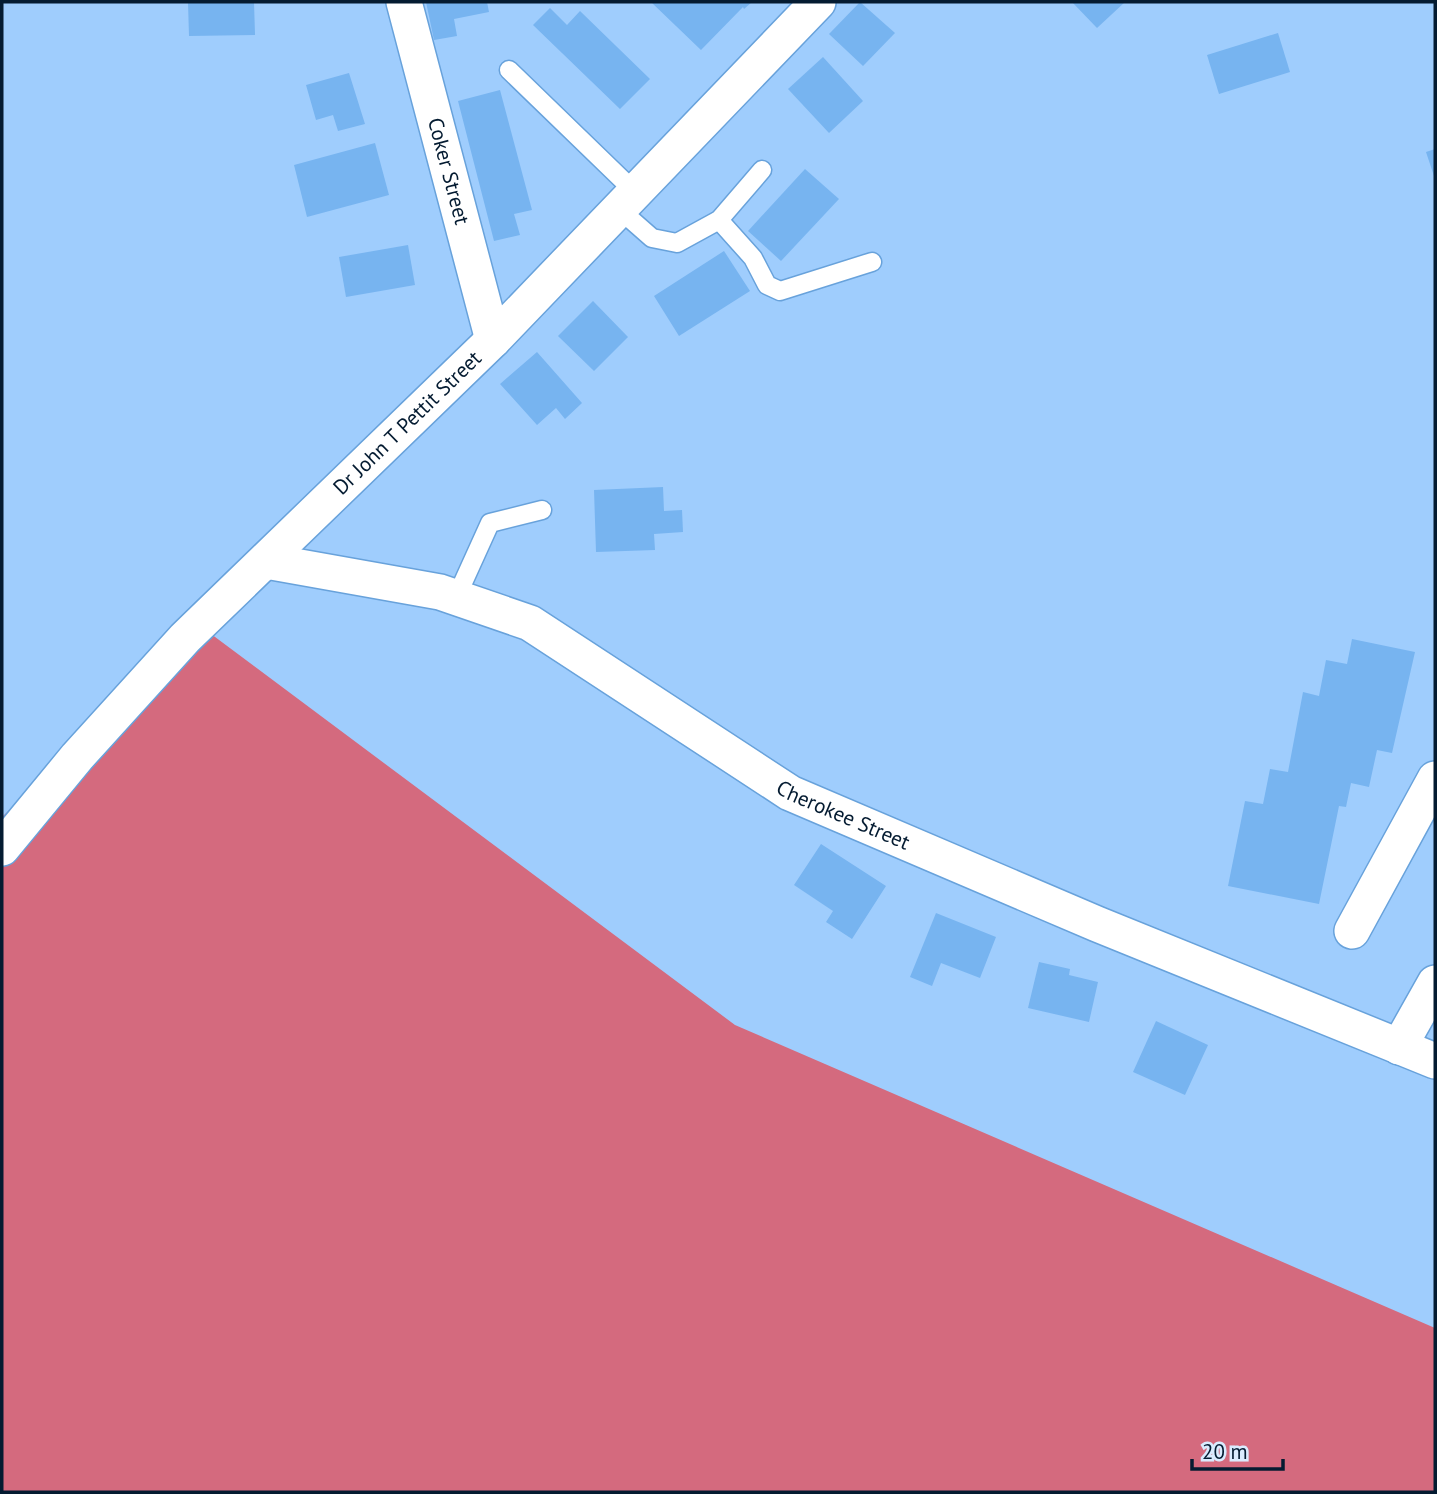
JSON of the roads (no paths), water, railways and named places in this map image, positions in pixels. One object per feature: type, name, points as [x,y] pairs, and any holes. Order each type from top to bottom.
[{"type":"street","name":"Coker Street","points":[[404,2],[493,340]]},
{"type":"street","name":"Dr John T Pettit Street","points":[[2,848],[77,757],[185,638],[493,340],[818,2]]},
{"type":"street","name":"Cherokee Street","points":[[266,561],[440,592],[530,623],[790,793],[1097,924],[1435,1061]]},
{"type":"street","points":[[1352,931],[1435,779]]},
{"type":"street","points":[[1399,1047],[1435,983]]},
{"type":"lane","points":[[509,70],[627,201],[652,238],[677,243],[719,220],[762,170]]},
{"type":"lane","points":[[719,220],[753,258],[767,285],[780,291],[872,262]]},
{"type":"lane","points":[[456,598],[490,523],[542,510]]}]
